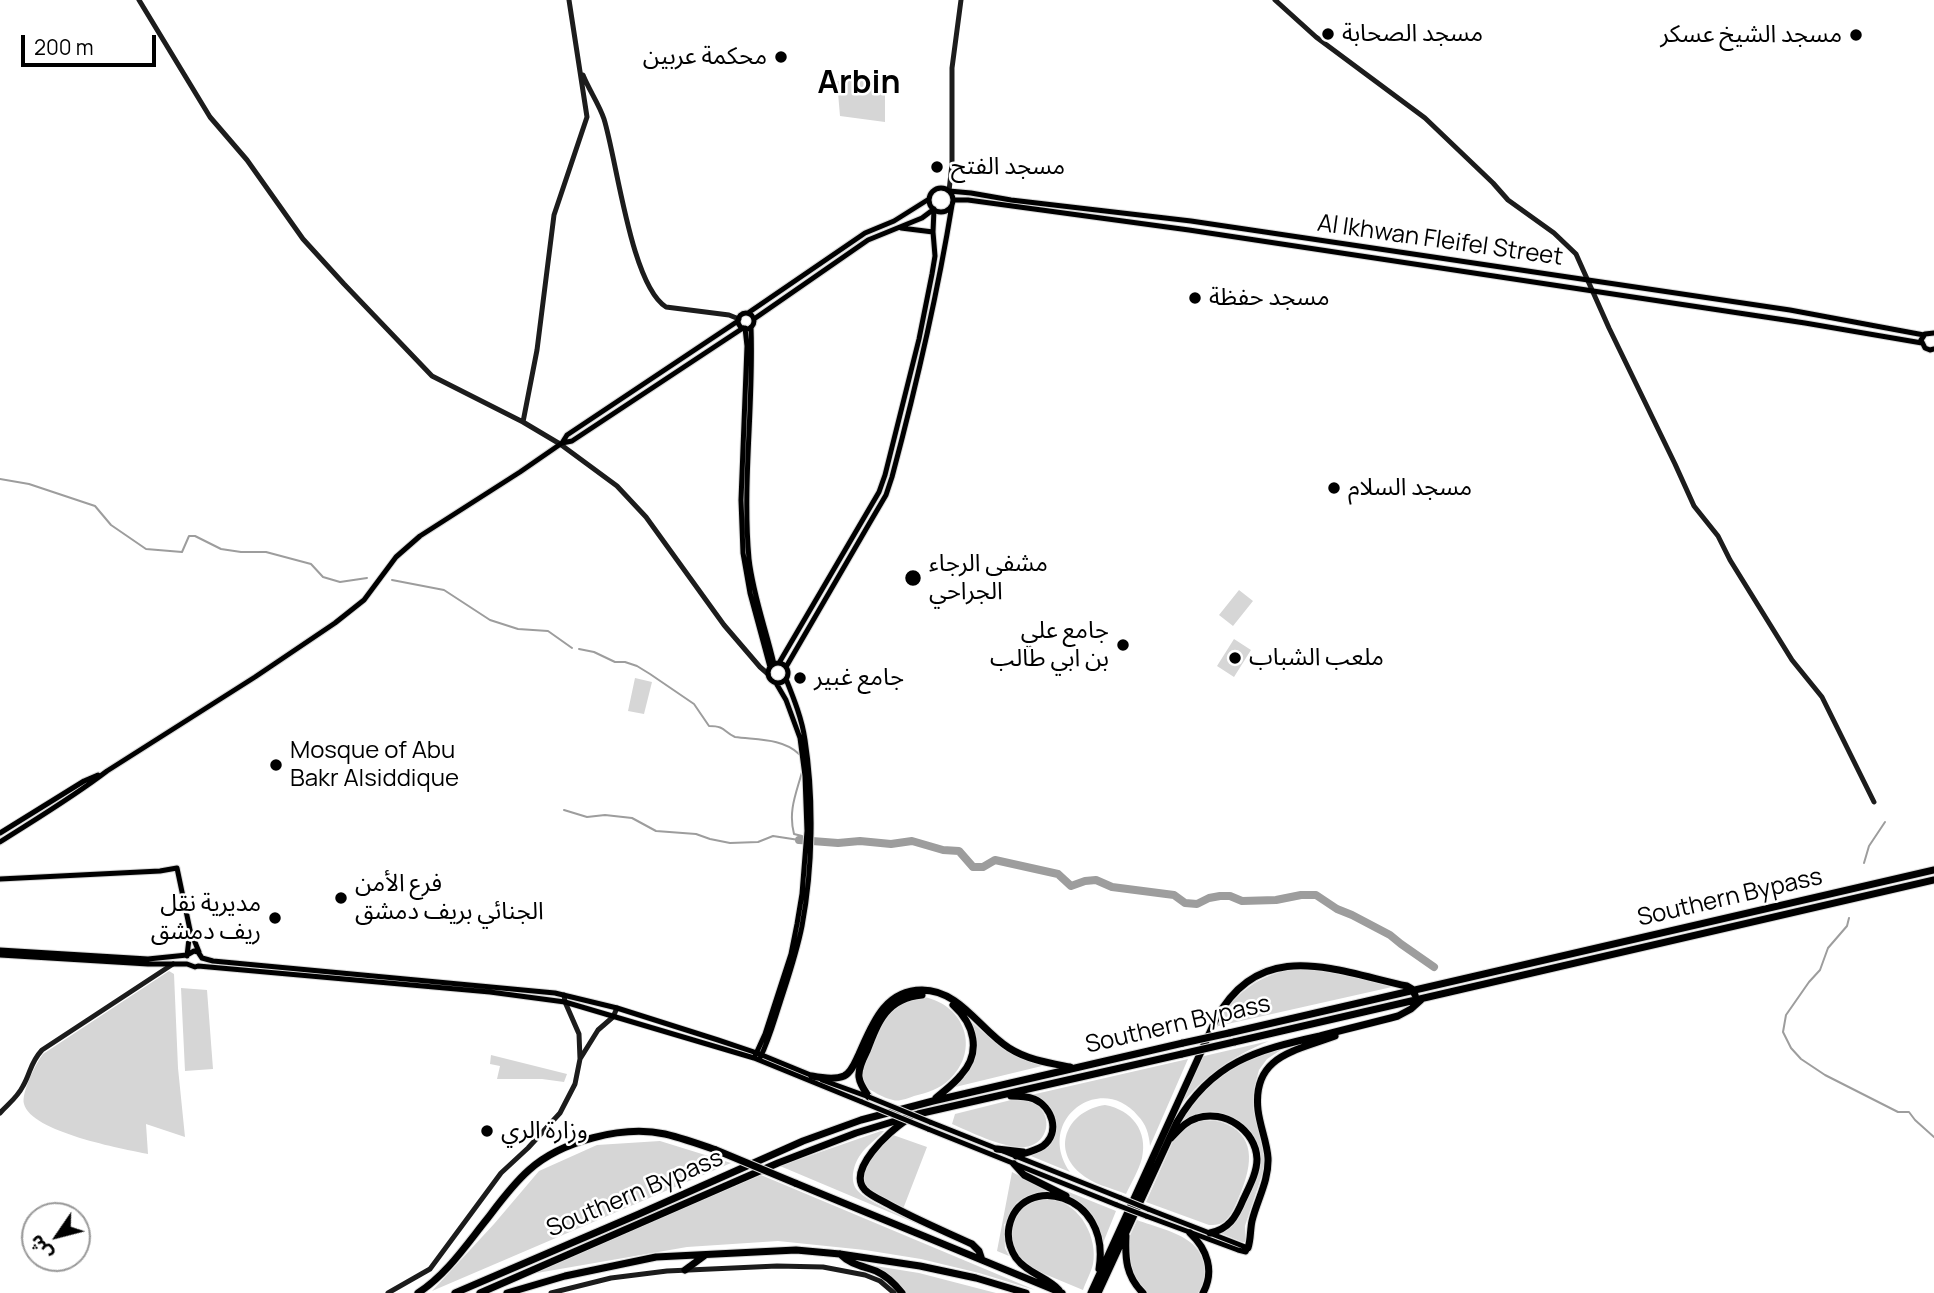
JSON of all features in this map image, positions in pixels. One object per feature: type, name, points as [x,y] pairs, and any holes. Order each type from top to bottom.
[{"type":"highway","name":"Southern Bypass","points":[[455,1293],[803,1142],[860,1120],[1074,1068],[1934,870]]},
{"type":"highway","name":"Southern Bypass","points":[[480,1293],[814,1148],[918,1114],[1934,880]]},
{"type":"highway","points":[[1091,1293],[1216,1019],[1235,994],[1250,981],[1268,972],[1302,965],[1329,967],[1407,985],[1414,991],[1419,1000],[1411,1009],[1398,1016],[1272,1046],[1234,1063],[1194,1096],[1168,1141],[1098,1293]]},
{"type":"highway","points":[[812,1076],[840,1077],[849,1073],[874,1020],[887,1003],[911,991],[925,990],[939,993],[1012,1050],[1032,1059],[1074,1068]]},
{"type":"highway","points":[[869,1097],[860,1084],[859,1072],[878,1023],[897,1002],[919,995],[938,997],[956,1005],[970,1027],[972,1036],[972,1051],[964,1072],[933,1101]]},
{"type":"highway","points":[[1248,1248],[1252,1220],[1266,1181],[1268,1167],[1257,1100],[1264,1075],[1273,1062],[1285,1054],[1351,1028]]},
{"type":"highway","points":[[1003,1095],[1031,1098],[1043,1104],[1051,1115],[1053,1127],[1050,1138],[1042,1146],[1015,1160],[1024,1175],[1063,1194],[1087,1214],[1099,1236],[1101,1253],[1097,1279]]},
{"type":"highway","points":[[918,1114],[893,1131],[868,1156],[863,1168],[862,1186],[867,1192],[893,1207],[972,1244],[979,1251],[982,1260]]},
{"type":"highway","points":[[1168,1141],[1189,1122],[1214,1116],[1236,1124],[1254,1144],[1256,1167],[1236,1215],[1227,1226],[1210,1233]]},
{"type":"highway","points":[[418,1293],[435,1282],[530,1168],[563,1148],[597,1137],[626,1132],[663,1133],[716,1150],[1062,1293]]},
{"type":"highway","points":[[997,1149],[1030,1152]]},
{"type":"highway","points":[[1062,1293],[1051,1282],[1027,1269],[1018,1260],[1009,1241],[1009,1226],[1020,1208],[1032,1199],[1054,1197],[1076,1203]]},
{"type":"highway","points":[[1127,1232],[1125,1254],[1128,1270],[1135,1285],[1143,1293]]},
{"type":"highway","points":[[1190,1233],[1201,1245],[1208,1260],[1209,1276],[1203,1293]]},
{"type":"highway","points":[[507,1293],[565,1276],[656,1256],[796,1250],[920,1266],[976,1278],[1026,1293]]},
{"type":"highway","points":[[685,1270],[706,1254]]},
{"type":"highway","points":[[840,1254],[850,1262],[892,1281],[902,1293]]},
{"type":"main road","points":[[561,444],[567,435],[864,233],[894,221],[929,199],[930,194],[937,188],[949,191],[952,203],[940,277],[886,495],[786,667],[786,680],[805,738],[809,776],[809,831],[804,895],[793,955],[758,1057]]},
{"type":"main road","name":"Al Ikhwan Fleifel Street","points":[[949,191],[1191,221],[1929,333]]},
{"type":"main road","points":[[809,831],[800,738],[786,700],[768,674],[879,492],[928,298],[935,256],[934,209],[929,199]]},
{"type":"main road","name":"Al Ikhwan Fleifel Street","points":[[952,203],[968,200],[1189,230],[1922,343]]},
{"type":"main road","points":[[0,842],[335,623],[364,600],[397,557],[419,536],[746,328],[754,319],[868,240],[922,218],[934,209],[945,211],[952,203]]},
{"type":"main road","points":[[898,228],[933,232]]},
{"type":"main road","points":[[748,313],[754,319]]},
{"type":"main road","points":[[738,320],[746,328],[747,346],[741,500],[743,553],[755,615],[774,665]]},
{"type":"main road","points":[[1929,333],[1922,343],[1927,349],[1933,350]]},
{"type":"main road","points":[[774,665],[786,667]]},
{"type":"main road","points":[[776,683],[786,680]]},
{"type":"main road","points":[[0,833],[84,781],[107,771]]},
{"type":"main road","points":[[0,878],[177,868],[190,930],[201,956],[198,966]]},
{"type":"main road","points":[[187,964],[190,930]]},
{"type":"main road","points":[[0,952],[148,959],[187,955],[194,951],[213,961],[342,972],[564,998],[617,1008],[718,1043],[758,1057],[812,1076],[830,1086],[862,1102],[929,1125],[997,1149],[1015,1160],[1248,1248],[1243,1252],[1117,1205],[929,1125],[869,1097],[830,1086],[758,1057]]},
{"type":"main road","points":[[0,952],[187,964],[191,967],[564,998],[613,1017],[718,1043]]},
{"type":"street","points":[[139,0],[205,111],[247,160],[303,239],[336,275],[432,376],[561,444],[617,486],[662,539],[724,625],[768,674]]},
{"type":"street","points":[[523,422],[537,350],[554,215],[587,117],[569,0]]},
{"type":"street","points":[[949,191],[953,164],[952,68],[961,0]]},
{"type":"street","points":[[1275,0],[1316,37],[1424,118],[1508,200],[1576,254],[1694,506],[1718,536],[1792,660],[1822,697],[1874,802]]},
{"type":"street","points":[[580,69],[603,117],[633,242],[650,290],[666,307],[729,315],[738,320]]},
{"type":"street","points":[[1929,333],[1934,325]]},
{"type":"street","points":[[0,1113],[24,1086],[34,1059],[42,1050],[173,964]]},
{"type":"street","points":[[388,1293],[430,1269],[501,1173],[559,1113],[575,1084],[580,1059],[579,1034],[564,998]]},
{"type":"street","points":[[580,1059],[598,1030],[613,1017],[617,1008]]},
{"type":"street","points":[[551,1293],[611,1278],[685,1270],[777,1266],[823,1267],[873,1277],[894,1293]]},
{"type":"shaded area","points":[[885,80],[885,122],[840,116],[837,81]]},
{"type":"shaded area","points":[[1239,590],[1253,601],[1233,626],[1219,615]]},
{"type":"shaded area","points":[[1234,639],[1251,650],[1234,677],[1217,666]]},
{"type":"shaded area","points":[[635,678],[652,682],[644,714],[628,711]]},
{"type":"shaded area","points":[[1291,969],[1329,972],[1392,987],[1214,1027],[1246,989],[1266,977]]},
{"type":"shaded area","points":[[169,971],[174,974],[178,1068],[185,1137],[146,1124],[148,1154],[79,1138],[43,1123],[30,1114],[24,1104],[25,1093],[43,1054]]},
{"type":"shaded area","points":[[181,988],[207,990],[213,1069],[185,1071]]},
{"type":"shaded area","points":[[924,997],[950,1009],[958,1019],[964,1030],[964,1056],[959,1068],[949,1080],[937,1088],[901,1100],[886,1098],[863,1086],[860,1065],[894,1004]]},
{"type":"shaded area","points":[[963,1014],[991,1039],[1011,1052],[1046,1065],[947,1089],[968,1062],[970,1054],[970,1038]]},
{"type":"shaded area","points":[[1269,1041],[1217,1070],[1195,1089],[1176,1112],[1200,1057]]},
{"type":"shaded area","points":[[1284,1048],[1267,1059],[1259,1070],[1254,1089],[1253,1108],[1264,1155],[1264,1169],[1245,1226],[1246,1242],[1242,1242],[1220,1233],[1228,1227],[1255,1176],[1257,1149],[1232,1118],[1219,1112],[1205,1112],[1179,1124],[1194,1102],[1219,1077],[1257,1053]]},
{"type":"shaded area","points":[[491,1055],[567,1074],[564,1082],[497,1079],[500,1066],[490,1064]]},
{"type":"shaded area","points":[[1188,1059],[1150,1146],[1147,1130],[1138,1116],[1123,1103],[1107,1098],[1091,1100],[1077,1108],[1066,1120],[1060,1135],[1061,1153],[1070,1172],[1026,1154],[1047,1143],[1051,1116],[1031,1095]]},
{"type":"shaded area","points":[[1019,1098],[1037,1105],[1046,1119],[1045,1132],[1038,1142],[1032,1145],[1007,1145],[952,1124],[955,1114]]},
{"type":"shaded area","points":[[1105,1105],[1130,1117],[1136,1123],[1143,1139],[1141,1163],[1126,1194],[1085,1177],[1071,1163],[1066,1152],[1065,1141],[1073,1122],[1092,1108]]},
{"type":"shaded area","points":[[1199,1121],[1219,1121],[1233,1127],[1241,1134],[1249,1151],[1248,1171],[1233,1211],[1228,1218],[1217,1224],[1209,1225],[1146,1202],[1174,1139],[1188,1125]]},
{"type":"shaded area","points":[[884,1131],[863,1151],[856,1162],[853,1177],[857,1190],[871,1201],[939,1233],[780,1166]]},
{"type":"shaded area","points":[[893,1135],[927,1147],[903,1209],[861,1184],[866,1161]]},
{"type":"shaded area","points":[[660,1141],[731,1163],[432,1291],[539,1171],[597,1145]]},
{"type":"shaded area","points":[[1012,1172],[1054,1194],[1035,1194],[1017,1202],[1004,1225],[1005,1248],[1009,1256],[997,1251]]},
{"type":"shaded area","points":[[761,1175],[1035,1290],[921,1259],[778,1241],[687,1247],[531,1274]]},
{"type":"shaded area","points":[[1044,1182],[1116,1211],[1101,1248],[1087,1211],[1075,1199]]},
{"type":"shaded area","points":[[1037,1200],[1063,1203],[1072,1208],[1085,1224],[1094,1254],[1083,1290],[1023,1265],[1012,1247],[1010,1226],[1021,1209]]},
{"type":"shaded area","points":[[1137,1220],[1179,1235],[1195,1247],[1200,1253],[1205,1273],[1198,1293],[1141,1291],[1136,1284],[1126,1251]]},
{"type":"shaded area","points":[[869,1265],[919,1273],[996,1293],[904,1293]]},
{"type":"waterway","points":[[0,479],[29,484],[95,506],[111,525],[146,549],[182,552],[189,536],[195,536],[221,549],[266,552],[311,564],[323,577],[340,582],[367,578]]},
{"type":"waterway","points":[[392,580],[444,590],[490,620],[518,629],[548,631],[572,648]]},
{"type":"waterway","points":[[579,649],[594,652],[615,662],[637,666],[694,704],[709,726],[722,728],[735,737],[777,742],[799,754]]},
{"type":"waterway","points":[[802,772],[793,803],[792,826],[794,834],[802,836],[803,839]]},
{"type":"waterway","points":[[564,810],[587,817],[605,815],[632,818],[656,831],[696,834],[730,843],[758,842],[773,836],[799,840]]},
{"type":"waterway","points":[[1864,863],[1869,846],[1885,822]]},
{"type":"waterway","points":[[799,840],[891,844],[912,841],[943,850],[959,851],[973,867],[983,867],[995,860],[1058,874],[1071,886],[1096,880],[1112,887],[1174,895],[1185,903],[1197,904],[1220,896],[1230,896],[1242,901],[1316,895],[1337,909],[1390,935],[1434,967]]},
{"type":"waterway","points":[[1849,918],[1847,926],[1828,948],[1820,970],[1786,1015],[1783,1032],[1791,1048],[1801,1059],[1825,1075],[1898,1112],[1909,1112],[1934,1137]]},
{"type":"place","name":"مسجد الصحابة","points":[[1328,34]]},
{"type":"place","name":"مسجد الشيخ عسكر","points":[[1856,35]]},
{"type":"place","name":"محكمة عربين","points":[[781,57]]},
{"type":"place","name":"مسجد الفتح","points":[[937,167]]},
{"type":"place","name":"مسجد حفظة","points":[[1195,298]]},
{"type":"place","name":"مسجد السلام","points":[[1334,488]]},
{"type":"place","name":"مشفى الرجاء الجراحي","points":[[913,578]]},
{"type":"place","name":"جامع علي بن ابي طالب","points":[[1123,645]]},
{"type":"place","name":"ملعب الشباب","points":[[1235,658]]},
{"type":"place","name":"جامع غبير","points":[[800,678]]},
{"type":"place","name":"Mosque of Abu Bakr Alsiddique","points":[[276,765]]},
{"type":"place","name":"فرع الأمن الجنائي بريف دمشق","points":[[341,898]]},
{"type":"place","name":"مديرية نقل ريف دمشق","points":[[275,918]]},
{"type":"place","name":"وزارة الري","points":[[487,1131]]},
{"type":"district","name":"Arbin","points":[[859,84]]}]
